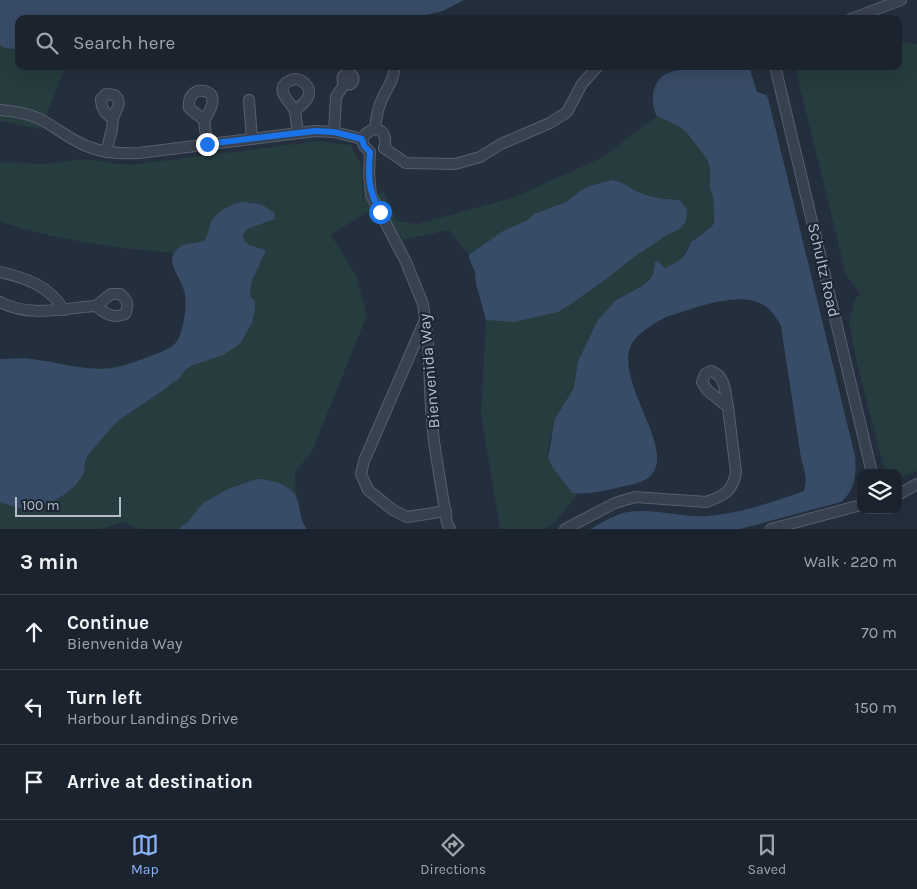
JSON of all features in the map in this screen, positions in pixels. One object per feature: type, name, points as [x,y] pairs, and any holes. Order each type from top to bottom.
[{"type":"street","points":[[862,15],[901,0]]},
{"type":"street","points":[[375,129],[377,111],[391,85],[393,70]]},
{"type":"street","points":[[384,148],[406,163],[455,164],[480,157],[501,144],[550,123],[567,112],[582,84],[594,70]]},
{"type":"street","name":"Schultz Road","points":[[776,70],[871,469]]},
{"type":"street","points":[[334,132],[336,97],[345,83]]},
{"type":"street","points":[[249,100],[252,139]]},
{"type":"street","points":[[0,110],[28,114],[80,143],[106,152],[139,153],[315,131],[334,132],[362,139]]},
{"type":"street","points":[[295,111],[298,133]]},
{"type":"street","points":[[106,152],[113,118]]},
{"type":"street","points":[[204,120],[207,144]]},
{"type":"street","points":[[380,130],[385,137],[384,148],[379,152],[370,152],[364,146],[362,139],[368,131],[380,130]]},
{"type":"street","name":"Bienvenida Way","points":[[370,152],[369,174],[371,195],[406,262],[423,304],[428,341],[431,410],[447,523],[450,529]]},
{"type":"street","points":[[0,272],[27,280],[43,288],[56,298],[64,310]]},
{"type":"street","points":[[0,302],[30,311],[64,310],[96,306]]},
{"type":"street","points":[[425,318],[364,461],[361,474],[368,490],[393,510],[407,517],[446,511]]},
{"type":"street","points":[[565,529],[615,503],[635,497],[706,502],[718,498],[728,491],[734,483],[736,472],[728,407]]},
{"type":"street","points":[[902,493],[917,484]]},
{"type":"street","points":[[772,529],[857,507]]},
{"type":"green space","points":[[902,42],[917,44],[917,471],[902,477],[902,469],[884,469],[855,355],[849,321],[855,299],[861,294],[846,275],[796,70],[902,70]]},
{"type":"green space","points":[[0,45],[15,49],[15,70],[64,70],[41,129],[0,121]]},
{"type":"green space","points":[[657,116],[680,127],[687,133],[707,159],[710,168],[710,188],[713,196],[715,217],[711,227],[693,239],[680,260],[665,268],[661,263],[642,286],[621,297],[610,306],[581,354],[574,387],[557,415],[548,452],[550,462],[567,486],[572,492],[578,494],[554,523],[544,529],[500,529],[481,414],[486,320],[475,272],[469,255],[449,230],[403,240],[379,204],[331,235],[356,276],[367,315],[311,454],[295,471],[298,509],[307,529],[139,529],[123,522],[100,529],[0,529],[0,359],[30,359],[90,368],[103,368],[132,363],[165,350],[174,344],[182,329],[186,299],[173,263],[174,253],[129,249],[86,242],[44,234],[0,222],[0,162],[45,164],[85,159],[128,165],[319,141],[351,145],[361,165],[363,197],[384,192],[397,221],[417,224],[513,198],[603,157]]},
{"type":"water","points":[[0,0],[464,0],[443,11],[426,15],[15,15],[15,49],[0,45]]},
{"type":"water","points":[[679,70],[750,70],[757,92],[766,95],[768,98],[855,456],[856,469],[854,481],[846,498],[841,502],[740,529],[590,529],[613,517],[628,512],[648,511],[688,516],[708,516],[757,507],[804,491],[806,482],[781,326],[770,310],[760,303],[748,300],[734,300],[705,305],[666,317],[650,326],[635,339],[629,353],[629,370],[634,389],[656,446],[657,462],[649,477],[643,481],[605,490],[572,493],[553,468],[548,458],[555,418],[574,388],[578,361],[598,320],[616,300],[642,286],[649,280],[653,275],[655,262],[658,261],[665,268],[680,260],[691,242],[714,223],[710,168],[707,159],[687,133],[680,127],[657,116],[653,104],[656,84],[671,72]]},
{"type":"water","points":[[612,180],[651,196],[680,200],[686,208],[686,221],[681,228],[634,257],[558,312],[514,322],[486,320],[475,272],[469,255],[503,231],[526,221],[534,214],[566,202],[590,186]]},
{"type":"water","points":[[241,202],[260,204],[274,212],[275,219],[247,229],[243,235],[244,241],[249,245],[266,250],[251,283],[250,296],[255,301],[252,323],[240,344],[223,355],[191,366],[185,370],[179,379],[119,420],[88,455],[84,473],[76,485],[62,496],[52,502],[33,507],[17,508],[0,502],[0,359],[31,359],[83,368],[104,369],[127,365],[170,348],[177,341],[183,327],[186,302],[183,286],[172,263],[173,255],[183,245],[205,240],[215,216],[225,208]]},
{"type":"water","points":[[257,479],[280,484],[295,494],[301,518],[307,529],[178,529],[188,522],[203,503],[228,489]]},
{"type":"route","points":[[207,144],[315,131],[334,132],[362,139],[364,146],[370,152],[369,174],[371,195],[380,212]]}]
